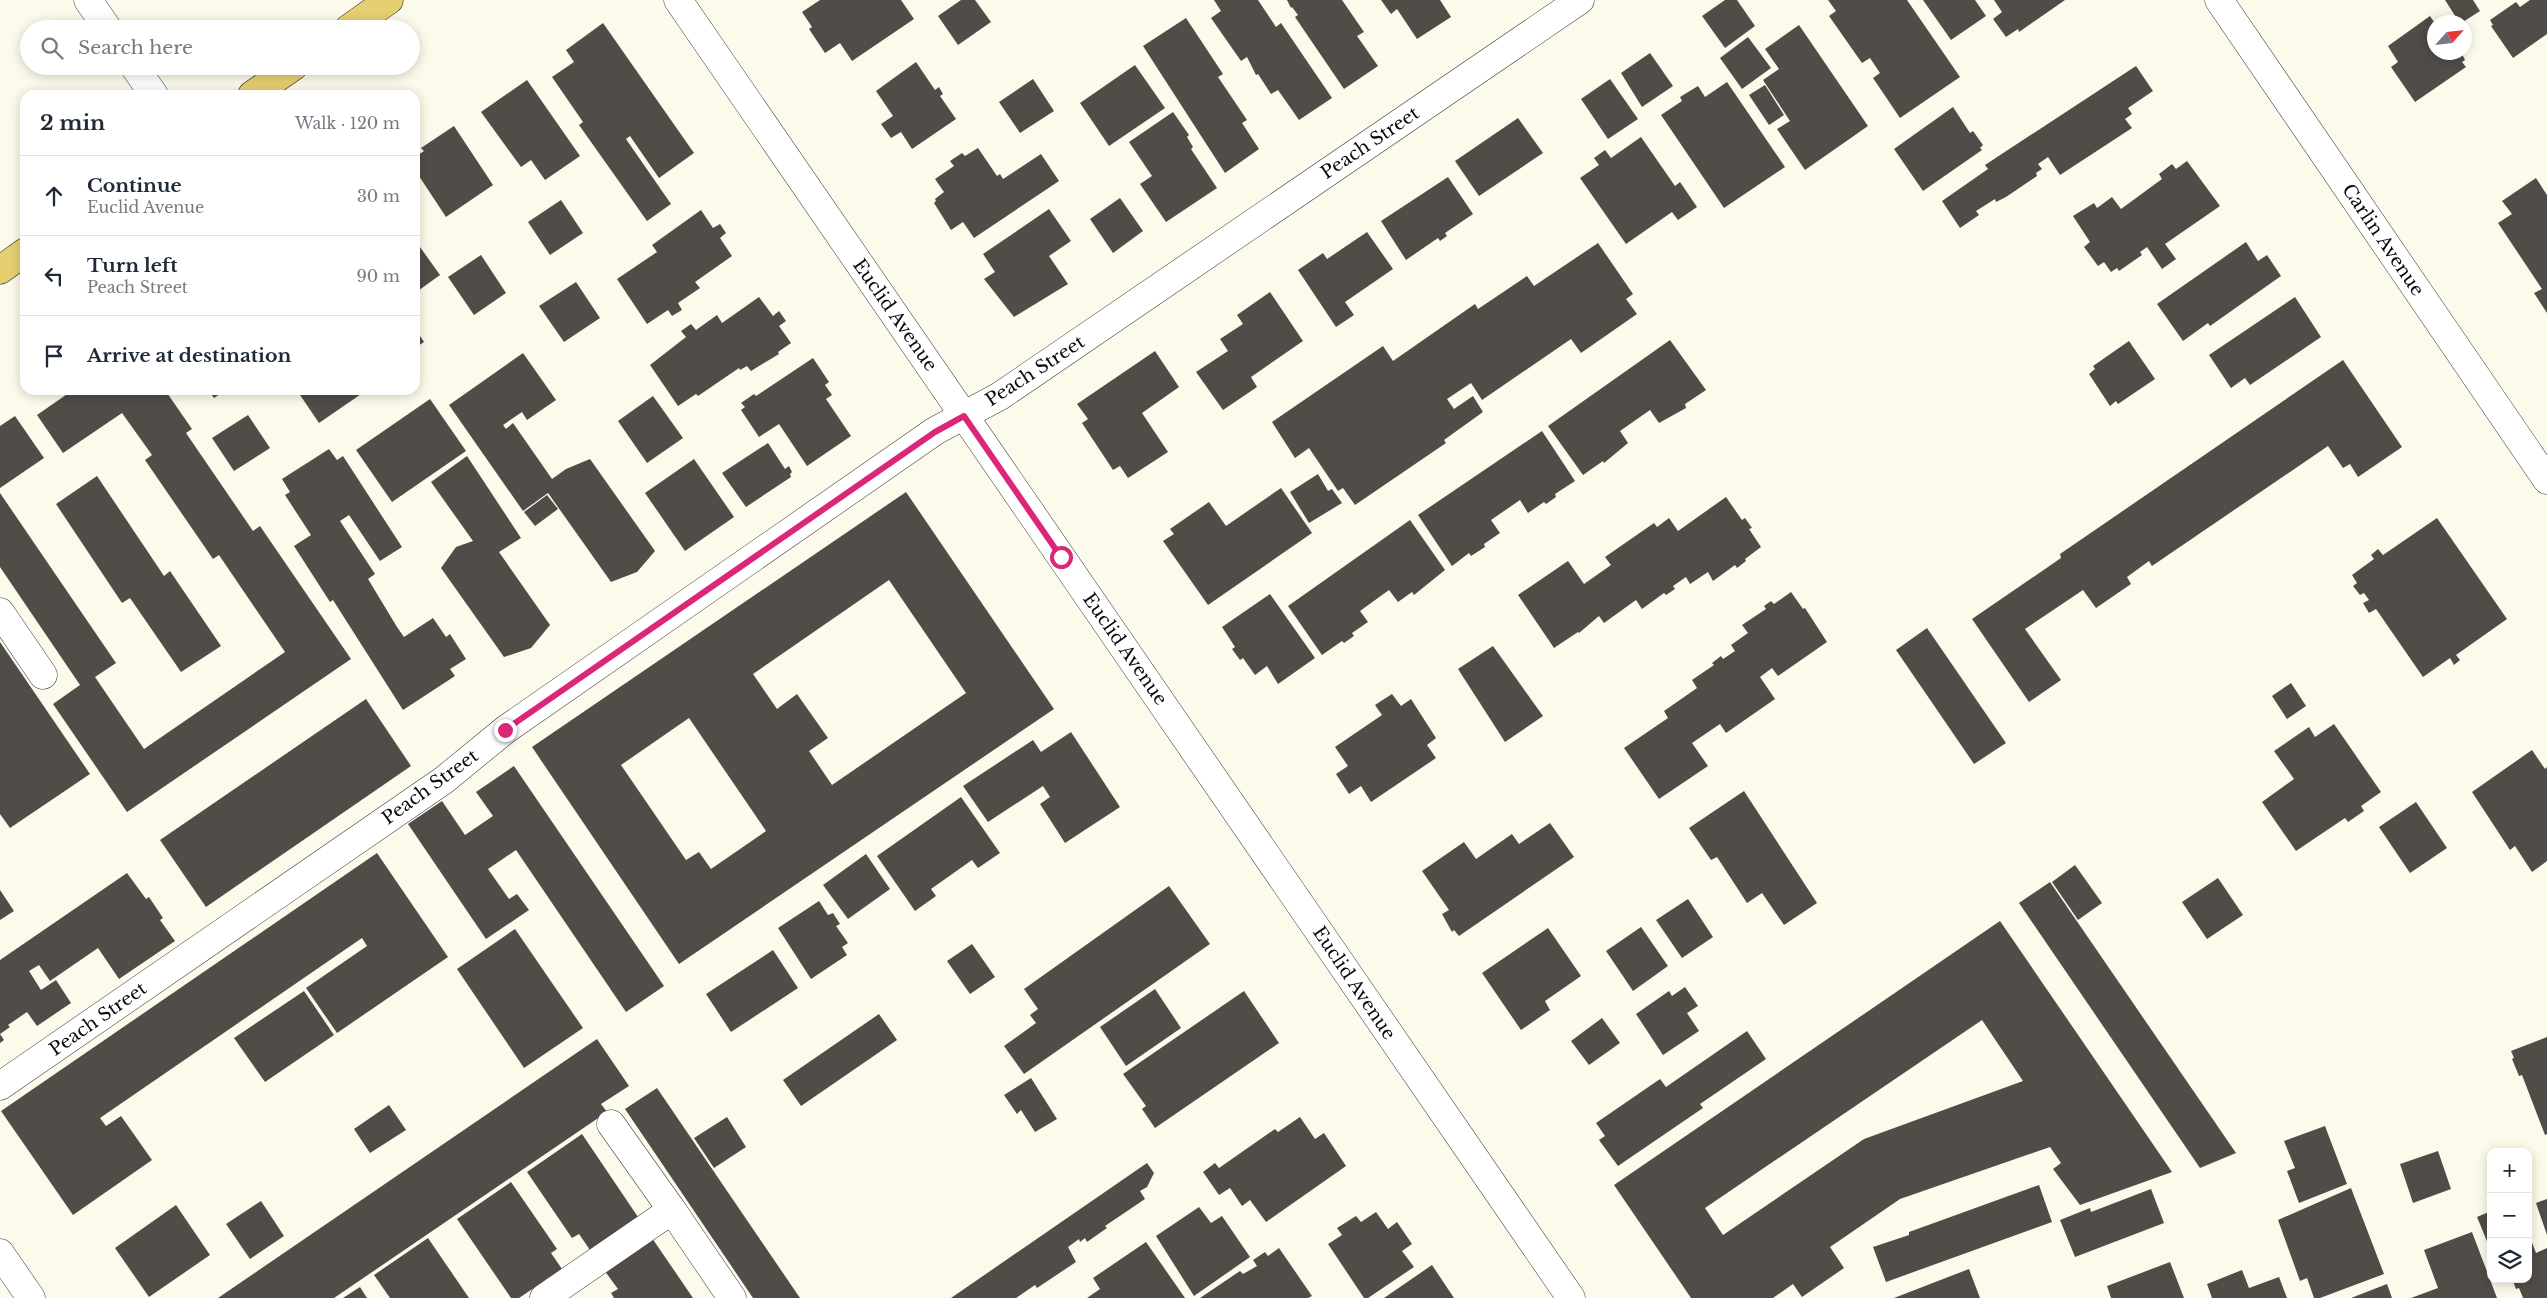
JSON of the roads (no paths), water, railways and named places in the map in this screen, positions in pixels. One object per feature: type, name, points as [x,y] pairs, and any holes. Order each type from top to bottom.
[{"type":"main road","points":[[361,20],[389,0]]},
{"type":"main road","points":[[259,90],[281,75]]},
{"type":"main road","points":[[0,270],[20,256]]},
{"type":"street","points":[[88,0],[102,20]]},
{"type":"street","name":"Euclid Avenue","points":[[678,0],[1571,1298]]},
{"type":"street","name":"Peach Street","points":[[0,1086],[444,780],[513,724],[935,432],[1000,396],[1580,0]]},
{"type":"street","name":"Carlin Avenue","points":[[2218,0],[2547,480]]},
{"type":"street","points":[[140,75],[151,90]]},
{"type":"street","points":[[0,612],[43,675]]},
{"type":"street","points":[[611,1124],[732,1298]]},
{"type":"street","points":[[544,1298],[672,1210]]},
{"type":"street","points":[[0,1253],[31,1298]]}]
